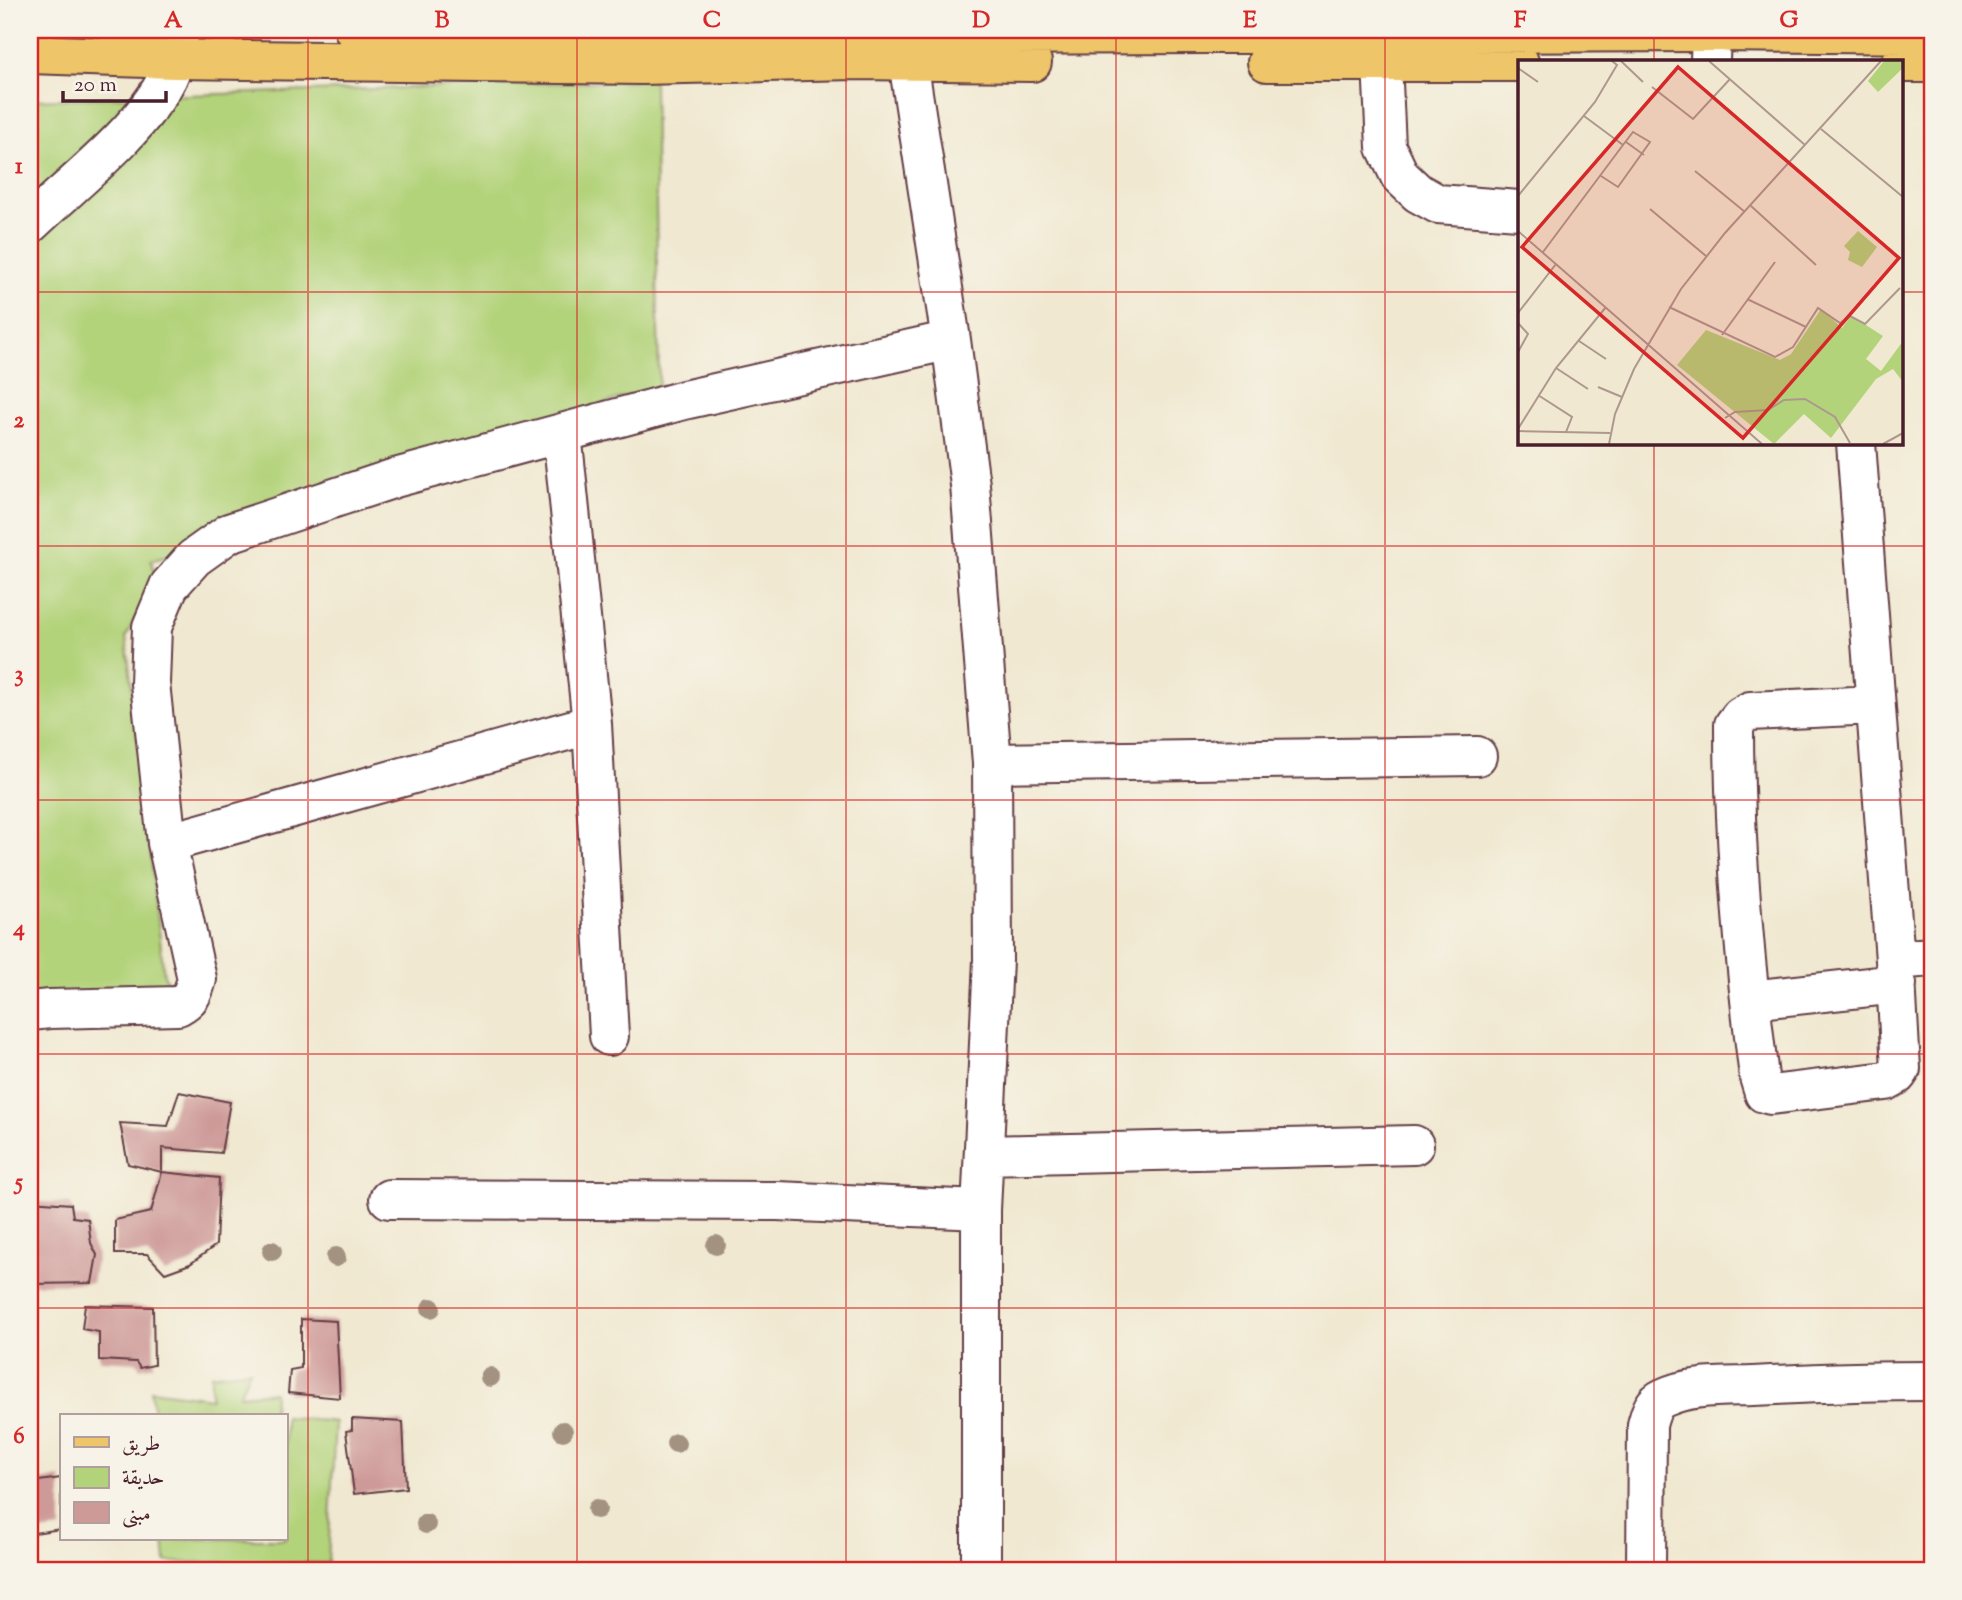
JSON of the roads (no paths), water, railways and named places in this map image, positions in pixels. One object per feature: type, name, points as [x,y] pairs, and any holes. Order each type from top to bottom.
[{"type":"main road","points":[[354,30],[902,41],[1271,42],[1711,41],[1932,34]]},
{"type":"main road","points":[[30,54],[177,44],[641,65],[902,41]]},
{"type":"main road","points":[[1271,42],[1382,62],[1518,62]]},
{"type":"main road","points":[[1902,63],[1932,63]]},
{"type":"street","points":[[902,41],[951,340],[970,485],[992,763],[993,960],[981,1210],[981,1570]]},
{"type":"street","points":[[30,224],[137,121],[155,99],[177,44]]},
{"type":"street","points":[[1382,62],[1386,147],[1400,176],[1418,193],[1438,204],[1518,210]]},
{"type":"street","points":[[30,1011],[178,1006],[188,1001],[197,979],[167,844],[150,683],[152,627],[169,586],[194,558],[229,533],[395,478],[684,400],[951,340]]},
{"type":"street","points":[[562,433],[592,724],[609,1036]]},
{"type":"street","points":[[1856,444],[1875,705],[1908,967],[1901,1069],[1897,1075],[1886,1081],[1771,1095],[1764,1093],[1759,1077],[1740,909],[1734,725],[1749,711],[1875,705]]},
{"type":"street","points":[[167,844],[592,724]]},
{"type":"street","points":[[992,763],[1477,757]]},
{"type":"street","points":[[1750,1000],[1908,967]]},
{"type":"street","points":[[984,1155],[1414,1145]]},
{"type":"street","points":[[389,1199],[764,1201],[981,1210]]},
{"type":"street","points":[[1646,1570],[1647,1425],[1652,1409],[1660,1399],[1683,1391],[1718,1388],[1845,1381],[1932,1381]]}]
